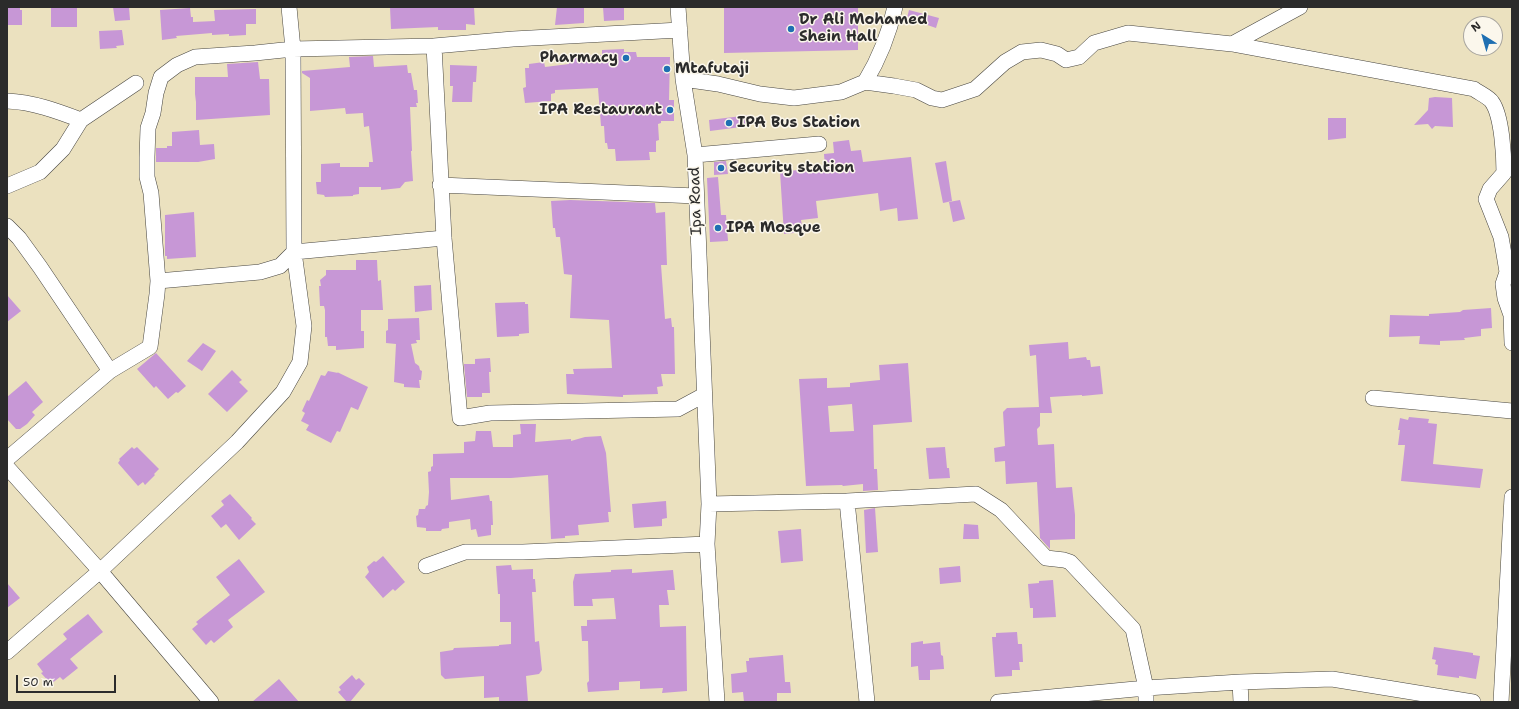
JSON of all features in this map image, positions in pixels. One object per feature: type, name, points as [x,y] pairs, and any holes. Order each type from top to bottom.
[{"type":"street","points":[[7,652],[100,571],[237,442],[283,392],[300,362],[304,326],[294,252],[293,49],[289,7]]},
{"type":"street","name":"Ipa Road","points":[[678,7],[683,79],[694,155],[709,504],[706,544],[717,702]]},
{"type":"street","points":[[865,82],[874,67],[892,22],[895,7]]},
{"type":"street","points":[[1232,44],[1300,7]]},
{"type":"street","points":[[7,459],[110,371],[150,347],[158,294],[158,281],[151,193],[148,177],[148,128],[161,77],[176,65],[195,57],[293,49],[434,46],[513,39],[680,30]]},
{"type":"street","points":[[683,79],[718,84],[760,94],[794,98],[841,92],[865,82],[916,90],[932,98],[942,100],[975,89],[1005,62],[1022,52],[1041,50],[1058,54],[1066,60],[1079,57],[1094,43],[1128,33],[1232,44],[1474,89],[1492,101],[1498,116],[1504,153],[1504,173],[1490,189],[1486,200],[1501,237],[1507,272],[1503,284],[1510,315],[1512,343]]},
{"type":"street","points":[[434,46],[440,185],[460,418],[490,413],[678,409],[704,395]]},
{"type":"street","points":[[7,186],[40,172],[62,149],[81,120],[136,83]]},
{"type":"street","points":[[7,101],[54,109],[81,120]]},
{"type":"street","points":[[694,155],[819,144]]},
{"type":"street","points":[[440,185],[696,196]]},
{"type":"street","points":[[7,226],[19,238],[40,267],[110,371]]},
{"type":"street","points":[[158,281],[260,272],[280,266],[294,252],[444,238]]},
{"type":"street","points":[[1373,398],[1512,411]]},
{"type":"street","points":[[7,467],[100,571],[211,702]]},
{"type":"street","points":[[709,504],[847,501],[976,494],[1001,510],[1046,558],[1070,562],[1134,629],[1146,695]]},
{"type":"street","points":[[1501,702],[1512,497]]},
{"type":"street","points":[[847,501],[867,702]]},
{"type":"street","points":[[426,566],[465,552],[523,552],[706,544]]},
{"type":"street","points":[[998,702],[1146,695],[1240,682],[1332,679],[1423,698],[1473,702]]},
{"type":"street","points":[[1240,682],[1241,702]]},
{"type":"building","points":[[7,7],[20,7],[20,10],[22,10],[22,25],[7,25]]},
{"type":"building","points":[[51,7],[77,7],[77,27],[51,27]]},
{"type":"building","points":[[113,7],[129,7],[130,20],[115,21]]},
{"type":"building","points":[[390,7],[474,7],[475,25],[466,24],[466,30],[438,30],[438,27],[391,29]]},
{"type":"building","points":[[557,7],[584,7],[584,23],[555,25]]},
{"type":"building","points":[[603,7],[624,7],[624,20],[604,21]]},
{"type":"building","name":"Dr Ali Mohamed Shein Hall","points":[[724,7],[858,7],[858,50],[724,53]]},
{"type":"building","points":[[190,8],[193,22],[215,21],[214,10],[256,9],[256,24],[246,24],[246,35],[212,35],[212,33],[176,36],[177,38],[162,40],[160,10]]},
{"type":"building","points":[[909,10],[939,18],[936,28],[907,18]]},
{"type":"building","points":[[122,30],[124,45],[116,46],[117,48],[100,49],[99,31]]},
{"type":"building","points":[[624,49],[624,52],[636,52],[637,57],[670,57],[669,100],[674,100],[674,121],[661,121],[661,123],[658,124],[659,140],[656,141],[656,152],[649,152],[650,160],[616,161],[615,149],[608,149],[607,143],[605,143],[604,126],[601,126],[598,88],[555,90],[555,93],[551,94],[551,101],[525,103],[523,88],[526,87],[525,68],[529,68],[529,64],[544,62],[545,67],[569,64],[569,62],[572,62],[572,56],[602,55],[602,50]]},
{"type":"building","points":[[373,56],[374,67],[407,65],[408,73],[411,73],[414,90],[417,90],[417,107],[410,107],[413,181],[405,182],[400,188],[381,190],[381,187],[359,187],[359,194],[353,196],[325,197],[324,195],[317,194],[316,182],[321,182],[321,164],[340,163],[340,167],[369,167],[369,162],[373,162],[369,126],[364,127],[363,113],[346,114],[345,108],[310,111],[310,78],[302,73],[302,71],[350,67],[349,57]]},
{"type":"building","points":[[258,62],[260,79],[269,79],[270,115],[196,120],[195,77],[228,77],[227,64]]},
{"type":"building","points":[[450,65],[477,66],[476,82],[473,82],[472,102],[452,102],[453,86],[450,86]]},
{"type":"building","points":[[1429,98],[1452,98],[1453,127],[1435,126],[1432,129],[1428,124],[1414,125],[1428,110]]},
{"type":"building","name":"IPA Bus Station","points":[[750,115],[749,126],[710,131],[709,120]]},
{"type":"building","points":[[1328,118],[1346,118],[1346,138],[1328,140]]},
{"type":"building","points":[[199,130],[200,145],[214,144],[215,159],[198,162],[156,162],[156,148],[167,148],[167,146],[172,146],[172,132]]},
{"type":"building","points":[[849,140],[851,151],[861,150],[863,162],[911,157],[918,219],[898,221],[897,208],[880,211],[878,193],[816,201],[818,218],[801,220],[803,232],[784,234],[780,172],[825,167],[824,154],[834,153],[833,142]]},
{"type":"building","name":"Security station","points":[[726,161],[728,174],[714,175],[714,162]]},
{"type":"building","points":[[946,161],[952,201],[943,203],[935,163]]},
{"type":"building","points":[[718,177],[721,215],[726,215],[728,241],[710,242],[707,178]]},
{"type":"building","points":[[570,200],[655,203],[656,213],[665,212],[667,265],[661,265],[665,319],[671,318],[672,327],[674,327],[675,374],[661,374],[663,386],[657,387],[658,394],[623,395],[623,397],[567,394],[566,374],[574,374],[573,369],[612,368],[609,320],[570,318],[572,275],[564,274],[560,237],[556,237],[555,228],[553,228],[551,201]]},
{"type":"building","points":[[960,200],[965,219],[953,222],[949,202]]},
{"type":"building","points":[[194,212],[196,257],[167,259],[167,256],[165,256],[165,215]]},
{"type":"building","points":[[356,260],[377,260],[378,281],[381,280],[383,310],[361,310],[361,331],[364,331],[364,348],[336,350],[336,346],[328,346],[327,337],[325,337],[325,310],[324,306],[320,306],[320,280],[326,275],[326,270],[356,270]]},
{"type":"building","points":[[431,285],[432,310],[415,312],[414,286]]},
{"type":"building","points":[[7,295],[21,311],[7,322]]},
{"type":"building","points":[[525,302],[525,304],[528,304],[529,333],[519,334],[519,336],[497,337],[495,303]]},
{"type":"building","points":[[1491,308],[1492,328],[1481,329],[1481,336],[1464,338],[1465,340],[1440,341],[1440,345],[1419,344],[1420,336],[1389,337],[1390,315],[1429,316],[1429,314]]},
{"type":"building","points":[[419,318],[420,340],[416,340],[417,343],[411,344],[415,363],[422,371],[421,380],[419,380],[420,388],[404,387],[404,384],[394,382],[396,344],[386,343],[388,319]]},
{"type":"building","points":[[1068,342],[1069,359],[1086,357],[1087,360],[1090,360],[1091,367],[1100,366],[1103,394],[1050,397],[1052,413],[1040,413],[1040,426],[1037,429],[1038,445],[1054,444],[1056,488],[1072,487],[1075,515],[1075,539],[1050,540],[1050,549],[1040,538],[1037,482],[1006,484],[1005,461],[995,462],[994,448],[1005,446],[1003,412],[1007,408],[1039,407],[1036,355],[1030,356],[1029,345]]},
{"type":"building","points":[[203,343],[216,351],[202,371],[187,361]]},
{"type":"building","points":[[156,353],[186,386],[168,399],[156,386],[154,388],[137,369]]},
{"type":"building","points":[[490,358],[490,393],[482,393],[482,397],[467,397],[464,364],[475,364],[475,359]]},
{"type":"building","points":[[908,363],[912,422],[873,425],[874,469],[877,469],[878,490],[863,491],[863,484],[843,486],[806,486],[799,379],[827,378],[827,388],[850,387],[850,383],[880,380],[879,365]],"holes":[[[852,404],[854,431],[830,432],[828,406]]]},
{"type":"building","points":[[232,370],[242,380],[239,382],[248,391],[227,412],[208,394]]},
{"type":"building","points":[[328,371],[338,373],[337,372],[368,387],[358,410],[351,407],[340,432],[337,431],[331,443],[306,430],[309,425],[301,421],[305,413],[302,411],[307,400],[309,401],[321,375],[325,376]]},
{"type":"building","points":[[26,381],[43,402],[32,412],[35,415],[27,424],[20,429],[16,429],[7,419],[7,397]]},
{"type":"building","points":[[1409,417],[1429,419],[1428,423],[1437,424],[1433,464],[1483,469],[1480,488],[1401,481],[1405,445],[1398,445],[1400,430],[1398,430],[1400,418],[1408,420]]},
{"type":"building","points":[[520,424],[536,424],[535,442],[571,439],[571,441],[585,437],[601,436],[606,453],[611,512],[608,512],[609,522],[578,525],[579,535],[551,539],[548,475],[511,478],[450,478],[451,500],[489,495],[490,501],[492,501],[493,525],[491,525],[491,535],[478,537],[476,529],[471,530],[470,519],[449,522],[449,528],[442,529],[441,531],[426,531],[426,528],[417,527],[416,516],[418,515],[419,509],[425,509],[428,505],[428,472],[431,471],[431,467],[433,466],[433,454],[464,453],[464,442],[475,441],[476,431],[491,431],[493,447],[513,447],[513,435],[521,434]]},
{"type":"building","points":[[132,447],[134,449],[137,447],[159,469],[145,485],[143,482],[138,486],[118,463],[120,460],[119,459]]},
{"type":"building","points":[[945,447],[947,468],[949,468],[950,478],[929,479],[926,448]]},
{"type":"building","points":[[230,494],[256,524],[239,540],[226,524],[221,528],[211,516],[224,505],[221,501]]},
{"type":"building","points":[[666,501],[667,518],[662,519],[662,526],[634,528],[632,504]]},
{"type":"building","points":[[875,508],[878,552],[866,553],[864,510]]},
{"type":"building","points":[[964,524],[978,525],[979,539],[963,539]]},
{"type":"building","points":[[801,529],[803,561],[781,563],[778,531]]},
{"type":"building","points":[[383,556],[405,582],[395,591],[393,589],[383,598],[365,577],[369,572],[367,567]]},
{"type":"building","points":[[239,559],[265,592],[228,620],[233,627],[214,643],[211,640],[206,645],[192,629],[198,624],[196,622],[230,595],[216,577]]},
{"type":"building","points":[[511,565],[512,570],[533,569],[533,579],[535,579],[536,592],[532,592],[535,642],[539,641],[542,670],[539,674],[526,676],[528,702],[499,702],[499,697],[484,698],[484,676],[445,679],[441,675],[440,652],[453,650],[454,648],[511,644],[511,622],[500,622],[500,594],[498,594],[496,566]]},
{"type":"building","points":[[960,566],[961,582],[940,584],[939,568]]},
{"type":"building","points":[[632,569],[632,573],[673,570],[675,590],[667,590],[669,605],[659,605],[660,627],[686,626],[687,691],[662,693],[663,688],[640,689],[640,681],[619,682],[619,690],[588,692],[588,641],[582,641],[581,626],[587,626],[587,620],[616,619],[614,598],[592,599],[593,606],[574,606],[573,582],[575,574]]},
{"type":"building","points":[[1053,580],[1056,617],[1033,618],[1033,608],[1030,608],[1028,584],[1039,583],[1039,581]]},
{"type":"building","points":[[7,583],[20,598],[7,608]]},
{"type":"building","points":[[88,614],[103,632],[70,659],[78,668],[63,680],[60,677],[51,684],[41,673],[43,672],[37,664],[67,639],[63,634]]},
{"type":"building","points":[[1017,632],[1018,644],[1022,644],[1023,662],[1019,662],[1020,670],[1012,670],[1012,676],[995,677],[992,637],[996,637],[996,633]]},
{"type":"building","points":[[923,641],[923,644],[940,642],[941,655],[943,656],[944,669],[930,670],[930,680],[919,680],[918,666],[911,667],[911,643]]},
{"type":"building","points":[[1434,647],[1473,653],[1473,655],[1480,656],[1476,679],[1459,676],[1459,678],[1437,675],[1438,665],[1435,664],[1436,660],[1432,659]]},
{"type":"building","points":[[783,655],[785,682],[790,682],[791,693],[777,693],[777,702],[744,702],[743,692],[732,693],[731,674],[747,672],[746,661],[749,661],[749,658]]},
{"type":"building","points":[[352,675],[356,680],[359,678],[365,684],[350,702],[347,702],[338,692],[341,690],[339,687]]},
{"type":"building","points":[[279,679],[299,702],[252,702]]},
{"type":"place","name":"Dr Ali Mohamed Shein Hall","points":[[791,29]]},
{"type":"place","name":"Pharmacy","points":[[626,58]]},
{"type":"place","name":"Mtafutaji","points":[[667,69]]},
{"type":"place","name":"IPA Restaurant","points":[[670,110]]},
{"type":"place","name":"IPA Bus Station","points":[[729,123]]},
{"type":"place","name":"Security station","points":[[721,168]]},
{"type":"place","name":"IPA Mosque","points":[[718,228]]}]
